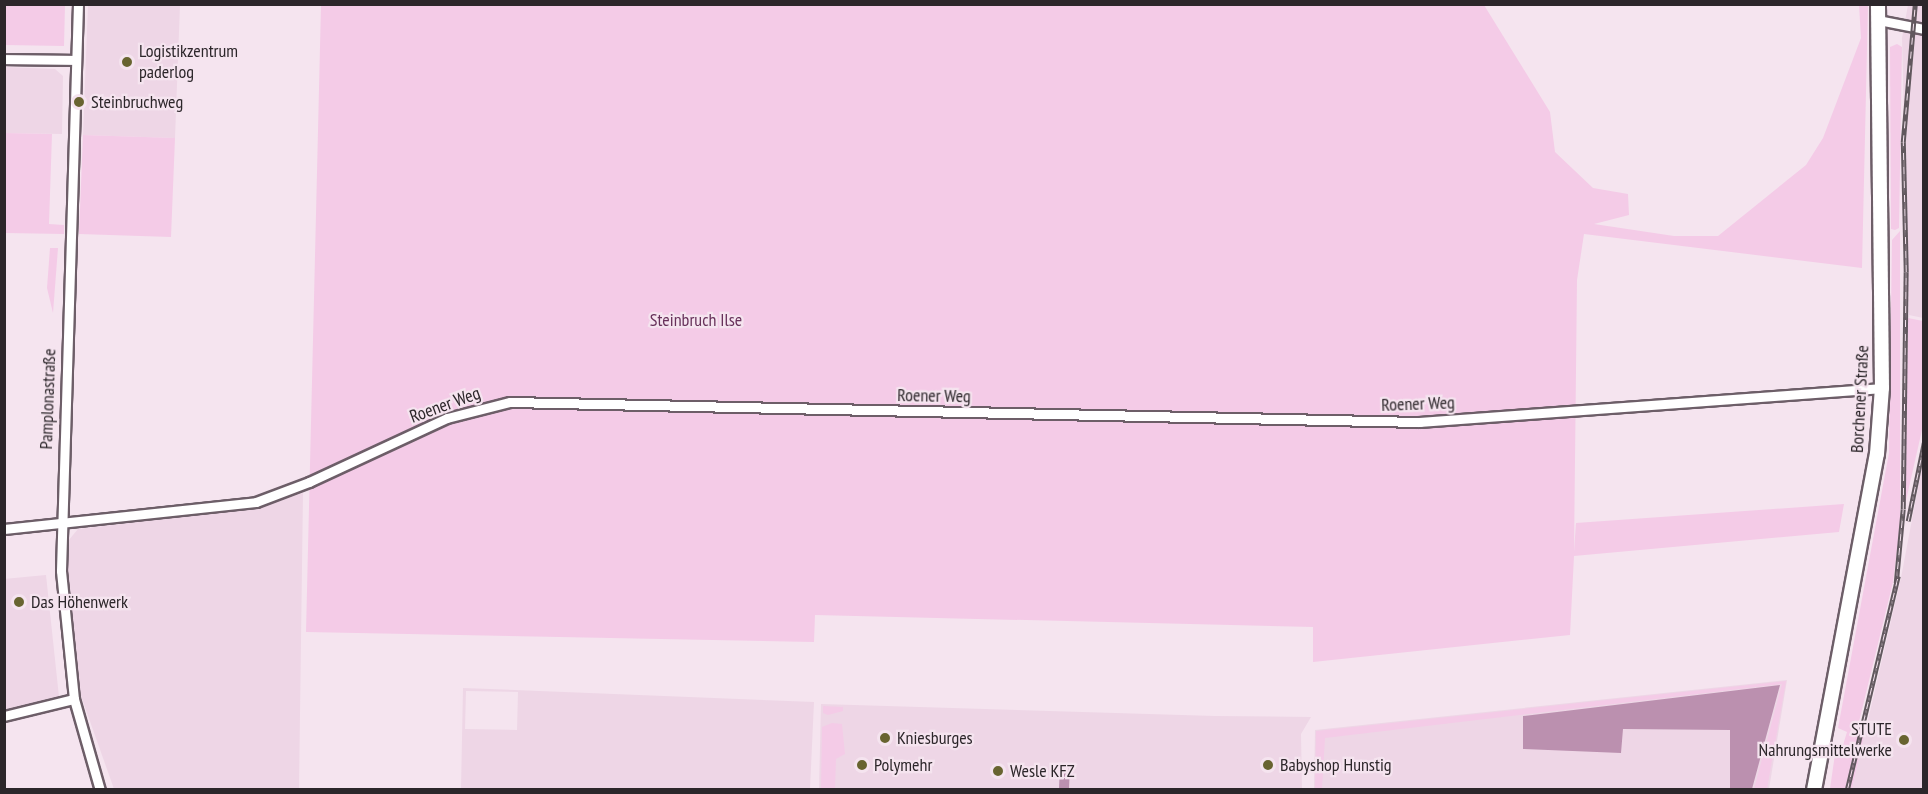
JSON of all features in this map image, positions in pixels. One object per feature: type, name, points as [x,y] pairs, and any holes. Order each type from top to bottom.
[{"type":"main road","name":"Borchener Straße","points":[[1814,789],[1877,454],[1882,388],[1878,4]]},
{"type":"street","name":"Pamplonastraße","points":[[78,4],[60,524],[64,630],[74,699],[100,789]]},
{"type":"street","points":[[1878,20],[1923,29]]},
{"type":"street","points":[[4,59],[76,60]]},
{"type":"street","name":"Roener Weg","points":[[4,529],[256,502],[309,482],[447,418],[510,402],[1420,422],[1882,388]]},
{"type":"street","points":[[4,716],[74,699]]},
{"type":"shaded area","points":[[88,5],[180,5],[175,138],[83,135]]},
{"type":"shaded area","points":[[1908,5],[1923,5],[1923,318],[1909,315],[1902,38]]},
{"type":"shaded area","points":[[5,67],[55,69],[63,76],[62,134],[5,133]]},
{"type":"shaded area","points":[[1923,461],[1923,789],[1852,789],[1901,578]]},
{"type":"shaded area","points":[[303,493],[299,789],[114,789],[81,696],[73,657],[66,573],[68,541],[78,529],[257,508]]},
{"type":"shaded area","points":[[46,575],[59,697],[5,710],[4,579]]},
{"type":"shaded area","points":[[1787,680],[1769,789],[1314,789],[1315,730]]},
{"type":"shaded area","points":[[1780,685],[1752,789],[1730,789],[1730,730],[1623,729],[1621,753],[1523,749],[1523,716]]},
{"type":"shaded area","points":[[463,688],[814,702],[810,789],[461,789]],"holes":[[[466,691],[518,692],[517,730],[465,729]]]},
{"type":"shaded area","points":[[821,704],[1311,717],[1301,734],[1302,789],[819,790]]},
{"type":"shaded area","points":[[1060,763],[1070,763],[1069,789],[1059,789]]},
{"type":"green space","points":[[5,4],[65,5],[64,46],[5,45]]},
{"type":"green space","name":"Steinbruch Ilse","points":[[321,5],[1484,5],[1550,112],[1555,152],[1593,188],[1628,194],[1629,215],[1594,224],[1674,236],[1718,236],[1806,165],[1823,138],[1861,38],[1859,5],[1868,5],[1862,268],[1584,234],[1577,280],[1574,552],[1576,523],[1844,504],[1839,532],[1574,556],[1570,635],[1313,662],[1313,627],[815,615],[814,642],[306,632]]},
{"type":"green space","points":[[1897,44],[1902,47],[1899,228],[1895,230],[1891,229],[1890,47]]},
{"type":"green space","points":[[5,133],[52,134],[49,224],[64,225],[64,234],[5,233]]},
{"type":"green space","points":[[83,135],[175,138],[171,237],[79,234]]},
{"type":"green space","points":[[1900,231],[1900,527],[1893,582],[1857,730],[1865,733],[1852,789],[1830,789],[1836,747],[1843,745],[1847,732],[1838,728],[1889,453],[1892,240]]},
{"type":"green space","points":[[50,248],[58,248],[53,313],[47,288]]},
{"type":"green space","points":[[1908,318],[1923,321],[1924,421],[1905,505]]},
{"type":"green space","points":[[1786,681],[1767,789],[1754,789],[1782,684],[1325,738],[1322,789],[1315,789],[1316,731]]},
{"type":"green space","points":[[823,706],[843,707],[843,711],[828,715],[823,713]]},
{"type":"green space","points":[[832,723],[842,724],[845,754],[836,759],[835,789],[821,789],[822,727]]},
{"type":"railway","points":[[1896,583],[1903,509],[1906,272],[1903,142],[1915,4]]},
{"type":"railway","points":[[1908,521],[1924,443]]},
{"type":"railway","points":[[1847,790],[1898,576]]},
{"type":"place","name":"Logistikzentrum paderlog","points":[[127,62]]},
{"type":"place","name":"Steinbruchweg","points":[[79,102]]},
{"type":"place","name":"Das Höhenwerk","points":[[19,602]]},
{"type":"place","name":"Kniesburges","points":[[885,738]]},
{"type":"place","name":"STUTE Nahrungsmittelwerke","points":[[1904,740]]},
{"type":"place","name":"Polymehr","points":[[862,765]]},
{"type":"place","name":"Babyshop Hunstig","points":[[1268,765]]},
{"type":"place","name":"Wesle KFZ","points":[[998,771]]}]
